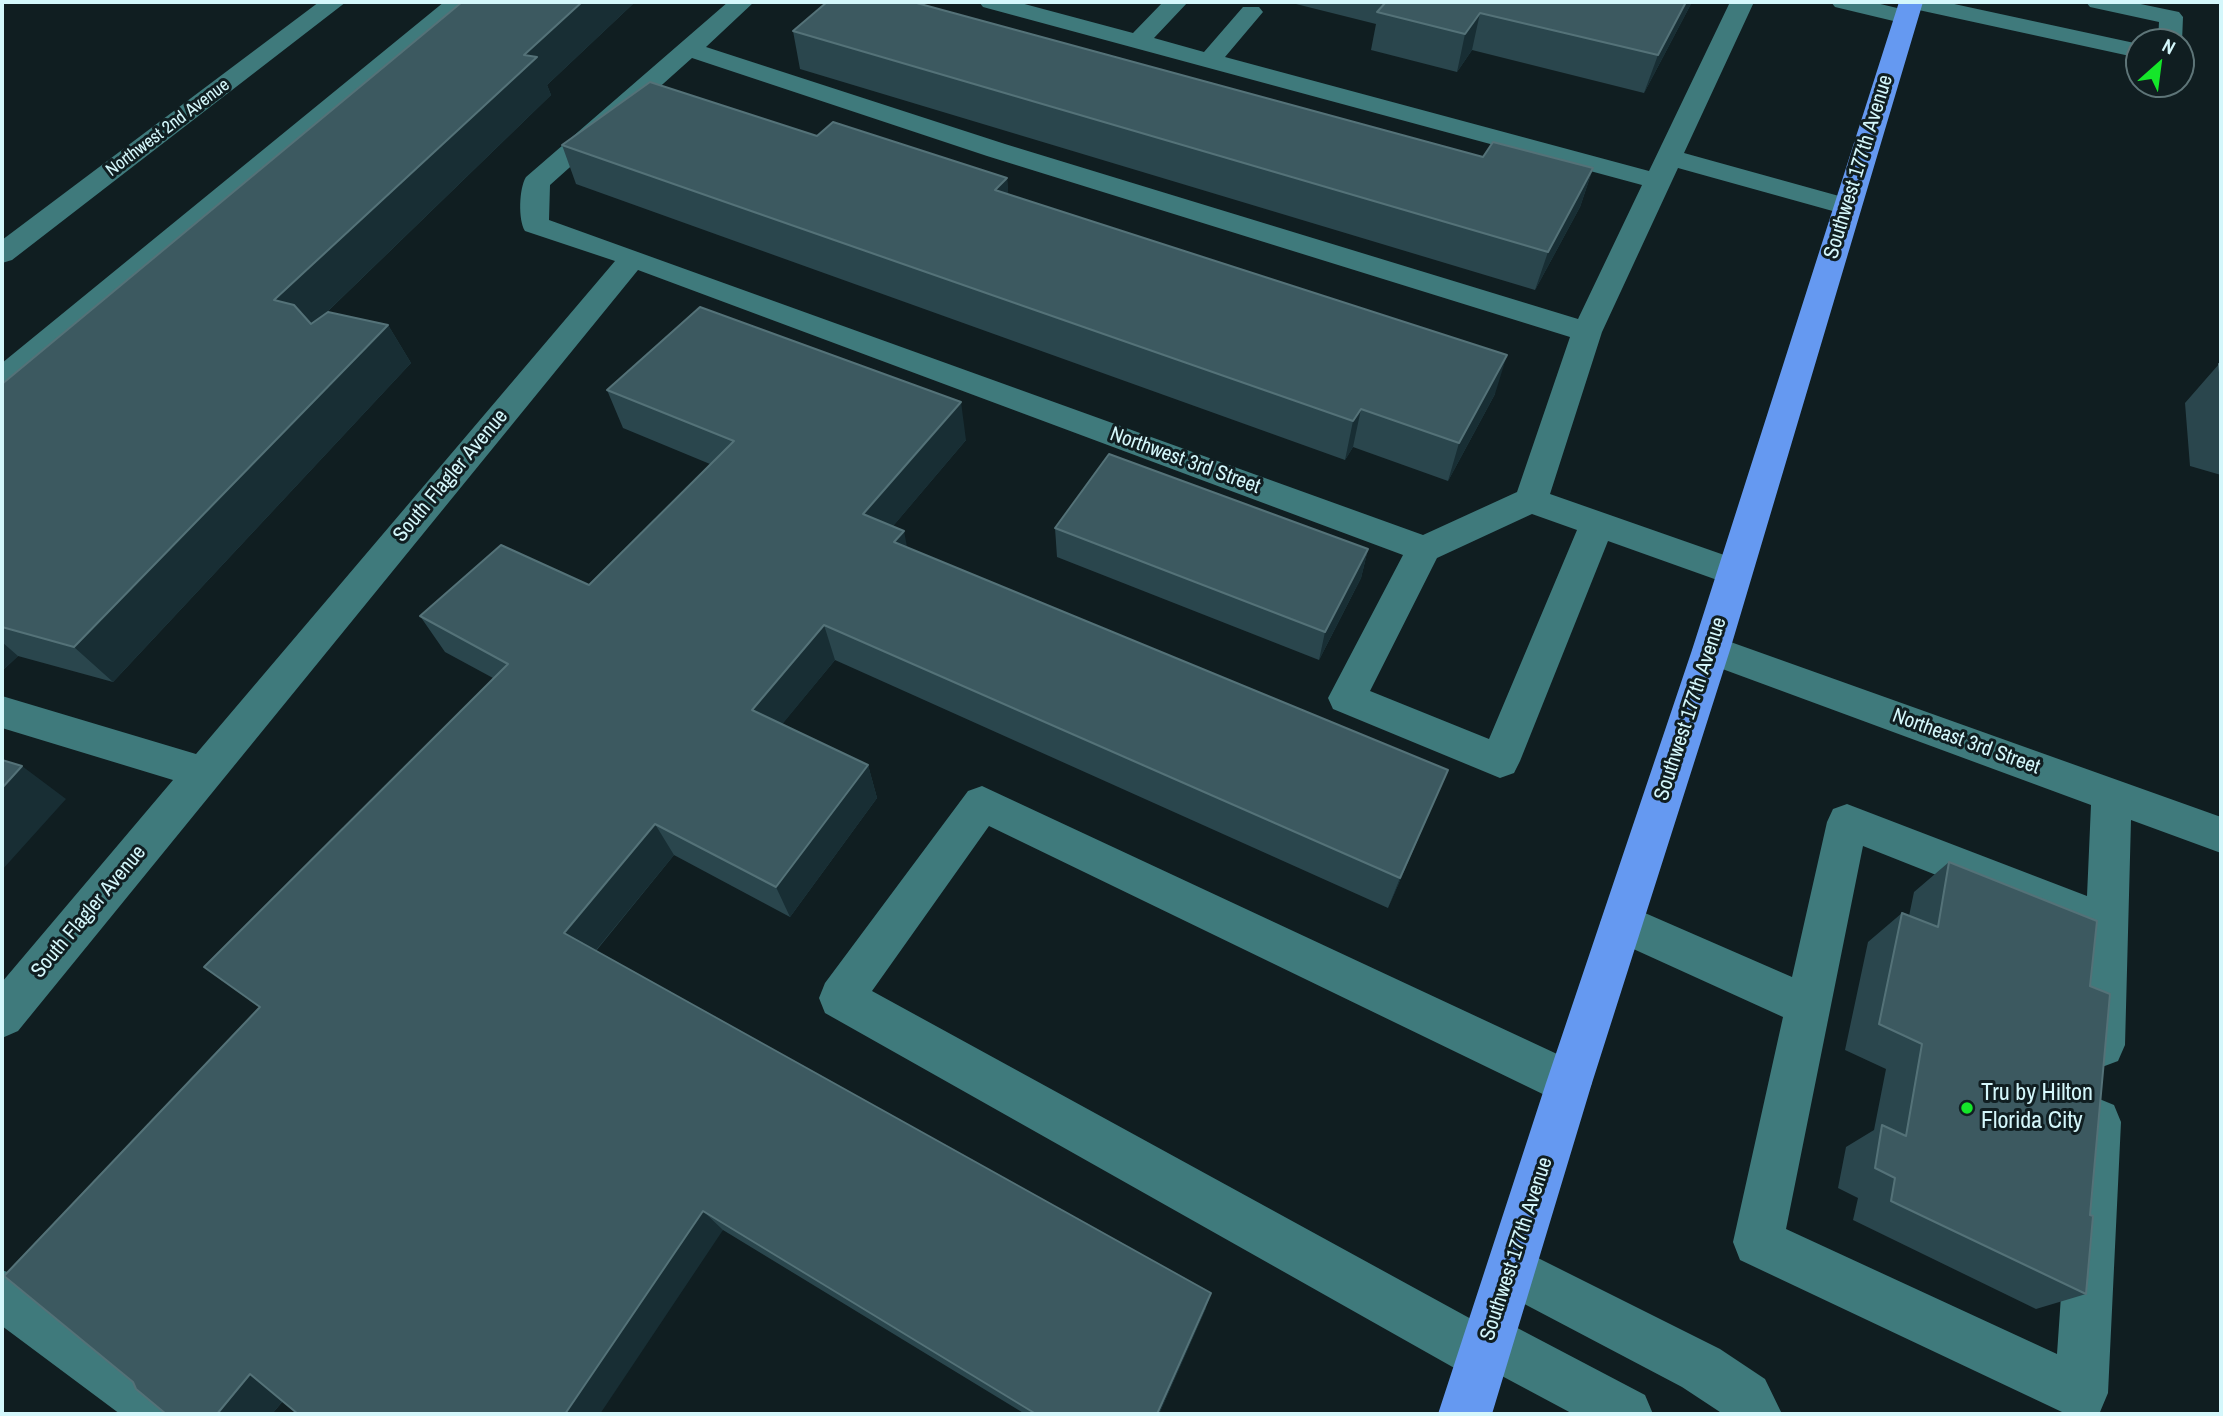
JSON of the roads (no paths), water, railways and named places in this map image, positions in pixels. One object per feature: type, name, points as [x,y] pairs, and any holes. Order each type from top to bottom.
[{"type":"main road","name":"Southwest 177th Avenue","points":[[1465,1414],[1569,1083],[1711,650],[1911,7]]},
{"type":"street","name":"Northwest 2nd Avenue","points":[[2,254],[334,2]]},
{"type":"street","points":[[2,379],[458,2]]},
{"type":"street","points":[[633,258],[535,225],[536,183],[742,2]]},
{"type":"street","points":[[991,2],[1211,59],[1663,169],[1847,207]]},
{"type":"street","points":[[1139,40],[1177,2]]},
{"type":"street","points":[[1843,2],[1911,7],[2125,48]]},
{"type":"street","points":[[2098,2],[2171,17],[2171,28]]},
{"type":"street","points":[[1531,500],[1587,332],[1736,3]]},
{"type":"street","points":[[1211,59],[1251,12]]},
{"type":"street","points":[[688,49],[996,150],[1587,332]]},
{"type":"street","name":"Northwest 3rd Street","points":[[633,258],[1424,549]]},
{"type":"street","name":"South Flagler Avenue","points":[[2,1016],[633,258]]},
{"type":"street","points":[[1597,524],[1500,761],[1347,698],[1424,549],[1531,500],[1734,573]]},
{"type":"street","name":"Northeast 3rd Street","points":[[1711,650],[2221,835]]},
{"type":"street","points":[[2,712],[204,773]]},
{"type":"street","points":[[2109,924],[1847,822],[1758,1242],[2081,1393],[2109,924],[2112,795]]},
{"type":"street","points":[[1569,1083],[982,803],[841,998],[1486,1347],[1626,1414]]},
{"type":"street","points":[[1622,923],[1809,1006]]},
{"type":"street","points":[[1512,1270],[1701,1368],[1746,1398],[1755,1414]]},
{"type":"street","points":[[2,1295],[164,1414]]},
{"type":"place","name":"Tru by Hilton Florida City","points":[[1967,1108]]}]
